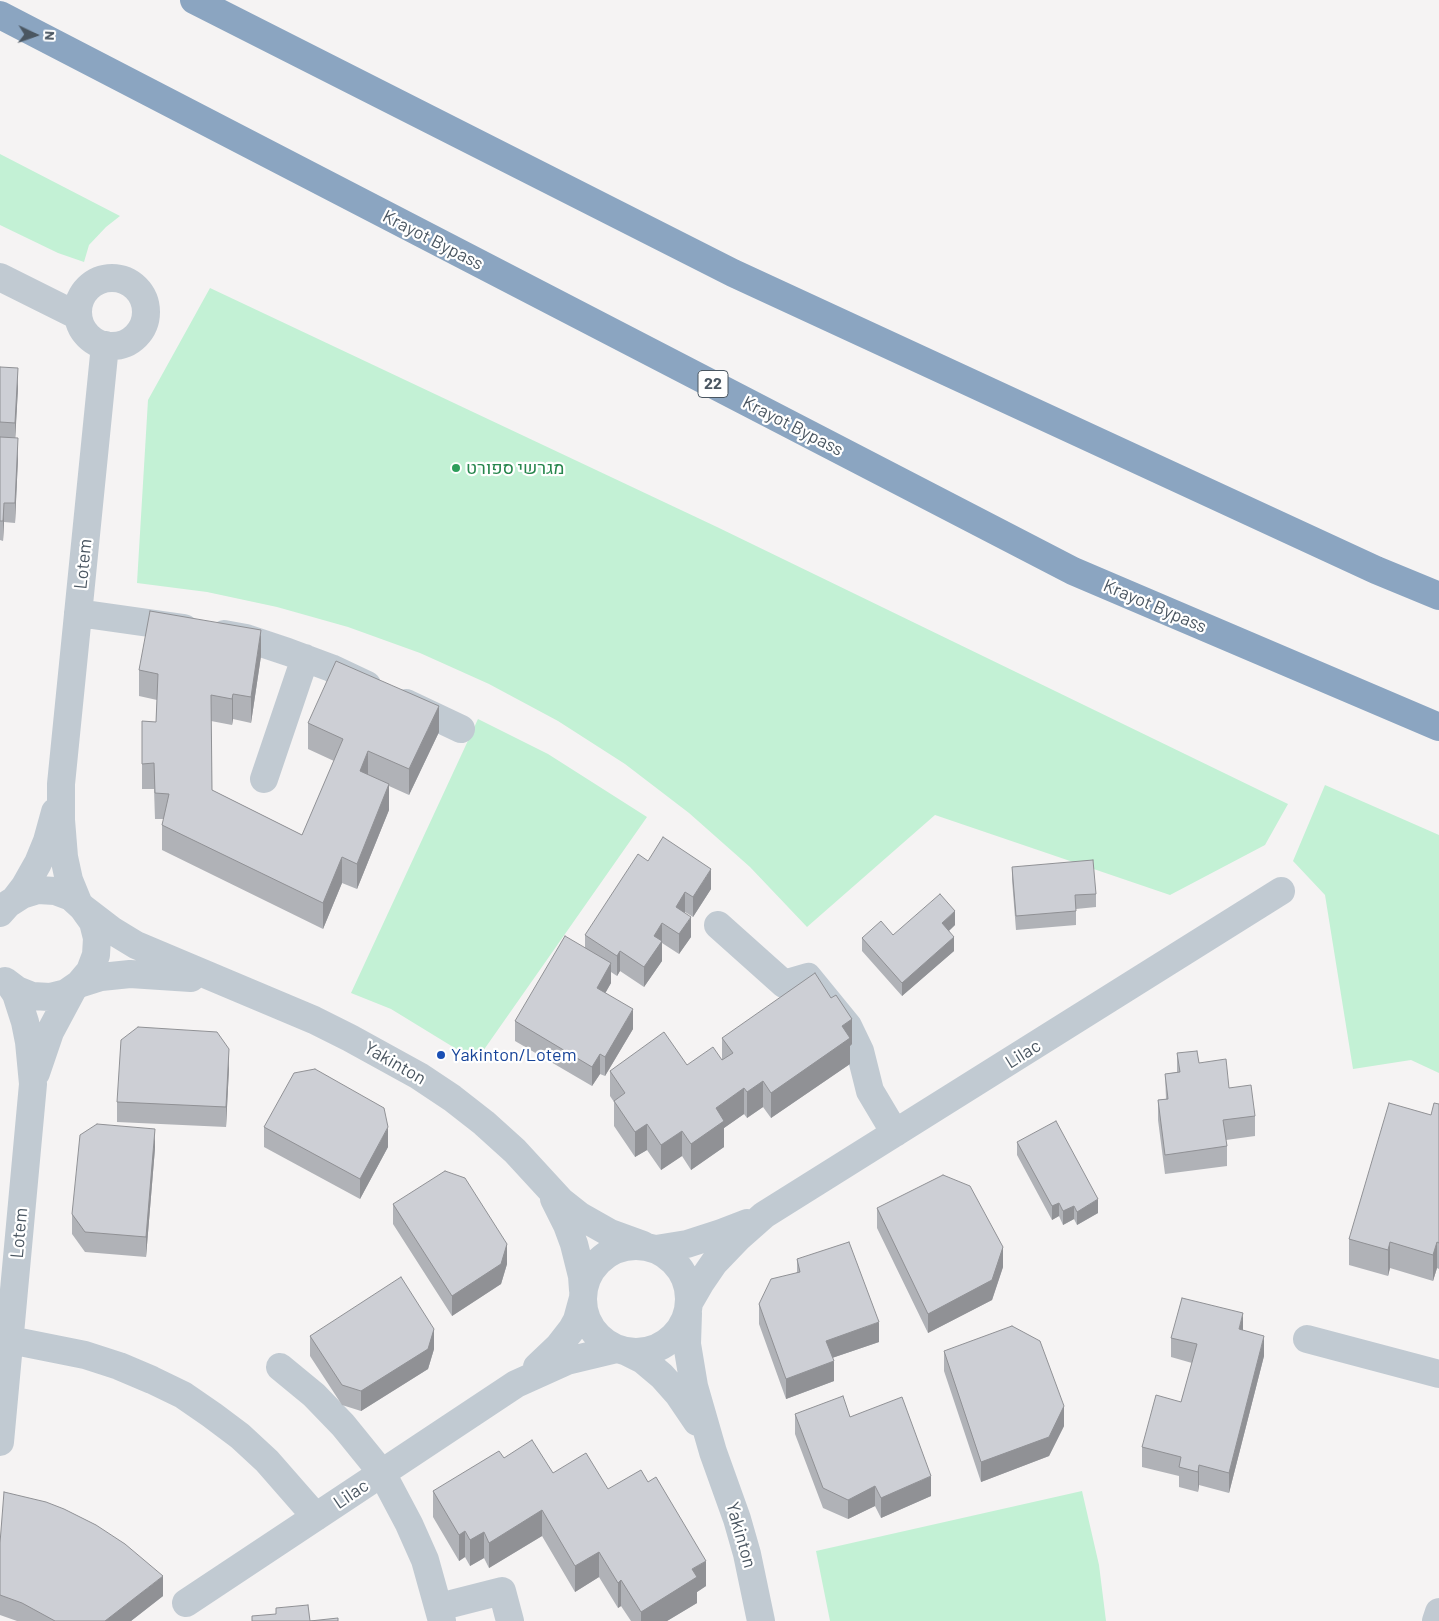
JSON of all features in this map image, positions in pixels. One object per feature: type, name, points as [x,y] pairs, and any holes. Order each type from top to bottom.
[{"type":"highway","points":[[194,0],[733,273],[1376,570],[1439,596]]},
{"type":"highway","name":"Krayot Bypass","points":[[0,15],[1073,571],[1439,726]]},
{"type":"street","points":[[0,277],[78,316]]},
{"type":"street","points":[[108,278],[119,278],[129,282],[143,298],[146,308],[145,319],[141,329],[130,340],[121,345],[99,344],[87,335],[81,326],[78,316],[78,304],[82,294],[98,280],[108,278]]},
{"type":"street","name":"Lotem","points":[[0,1442],[10,1340],[9,1252],[33,1084],[50,1032],[76,986],[86,978],[94,963],[97,947],[96,930],[69,880],[64,857],[61,820],[62,784],[105,345]]},
{"type":"street","points":[[78,613],[246,638],[331,668],[461,729]]},
{"type":"street","points":[[264,779],[306,658]]},
{"type":"street","name":"Lotem","points":[[6,906],[25,886],[32,875],[47,841],[62,784]]},
{"type":"street","name":"Yakinton","points":[[6,906],[30,892],[47,890],[63,894],[81,905],[113,931],[136,945],[279,1004],[350,1038],[419,1076],[452,1098],[515,1151],[562,1201],[590,1223],[610,1234],[649,1247]]},
{"type":"street","name":"Lilac","points":[[689,1306],[714,1264],[738,1238],[764,1215],[1281,891]]},
{"type":"street","points":[[718,925],[784,984],[808,977],[848,1026],[860,1051],[870,1091],[895,1133]]},
{"type":"street","name":"Yakinton","points":[[4,979],[24,994],[41,997],[58,996],[76,986],[101,978],[130,974],[222,981]]},
{"type":"street","name":"Lotem","points":[[4,979],[19,1003],[26,1027],[33,1084]]},
{"type":"street","name":"Yakinton","points":[[544,1182],[567,1225],[580,1270],[583,1294]]},
{"type":"street","name":"Lilac","points":[[649,1247],[682,1245],[710,1237],[764,1215]]},
{"type":"street","points":[[622,1247],[649,1247],[670,1257],[681,1269],[688,1285],[689,1306],[683,1326],[665,1344],[642,1352],[621,1350],[603,1340],[592,1328],[585,1313],[583,1294],[590,1272],[595,1264],[607,1254],[622,1247]]},
{"type":"street","name":"Lilac","points":[[186,1603],[516,1384],[550,1355],[565,1338],[577,1320],[583,1294]]},
{"type":"street","name":"Yakinton","points":[[689,1306],[688,1344],[691,1373],[713,1452],[738,1520],[762,1621]]},
{"type":"street","points":[[1306,1339],[1439,1374]]},
{"type":"street","points":[[10,1340],[77,1353],[119,1366],[183,1395],[212,1414],[254,1448],[286,1481],[316,1517]]},
{"type":"street","name":"Yakinton","points":[[621,1350],[653,1367],[670,1385],[700,1425],[713,1452]]},
{"type":"street","name":"Lilac","points":[[516,1384],[567,1361],[621,1350]]},
{"type":"street","points":[[280,1367],[314,1395],[343,1425],[382,1473],[409,1524],[425,1560],[440,1614],[502,1591],[510,1621]]},
{"type":"street","points":[[1436,1621],[1439,1612]]},
{"type":"green space","points":[[0,154],[120,216],[106,227],[89,245],[84,262],[58,253],[0,225]]},
{"type":"green space","points":[[210,288],[717,527],[1288,804],[1265,845],[1170,895],[935,815],[807,927],[750,867],[689,813],[625,764],[558,721],[489,684],[420,653],[348,627],[277,607],[207,592],[137,583],[148,400]]},
{"type":"green space","points":[[478,719],[548,754],[647,817],[476,1061],[391,1009],[351,993]]},
{"type":"green space","points":[[1325,785],[1439,835],[1439,1073],[1411,1060],[1353,1069],[1325,895],[1293,861]]},
{"type":"green space","points":[[1082,1491],[1099,1565],[1106,1621],[830,1621],[816,1551]]},
{"type":"building","points":[[0,367],[18,368],[15,423],[0,422]]},
{"type":"building","points":[[0,437],[18,438],[15,503],[4,503],[3,521],[0,521]]},
{"type":"building","points":[[150,611],[261,630],[251,697],[233,694],[232,699],[211,695],[212,790],[302,835],[343,739],[308,723],[336,661],[439,706],[409,769],[368,751],[360,771],[389,784],[357,864],[342,857],[323,903],[162,825],[169,794],[155,793],[154,763],[142,764],[142,721],[156,722],[158,674],[139,670]]},
{"type":"building","points":[[663,837],[711,869],[693,897],[685,892],[676,907],[691,917],[679,934],[662,923],[654,936],[662,941],[644,967],[620,951],[617,956],[585,935],[638,854],[648,861]]},
{"type":"building","points":[[1093,860],[1096,894],[1075,895],[1076,911],[1016,916],[1012,867]]},
{"type":"building","points":[[940,894],[955,911],[942,923],[954,937],[902,983],[862,938],[881,921],[893,935]]},
{"type":"building","points":[[565,936],[611,963],[597,988],[633,1009],[605,1057],[600,1054],[592,1067],[515,1021]]},
{"type":"building","points":[[815,973],[831,998],[836,995],[852,1019],[842,1026],[850,1038],[771,1093],[763,1081],[747,1092],[744,1088],[716,1108],[724,1121],[691,1144],[682,1131],[661,1145],[647,1124],[635,1132],[614,1101],[625,1093],[610,1071],[664,1032],[687,1065],[713,1047],[722,1060],[733,1053],[722,1038]]},
{"type":"building","points":[[138,1027],[217,1032],[229,1049],[226,1107],[117,1102],[121,1040]]},
{"type":"building","points":[[1197,1051],[1199,1063],[1226,1059],[1229,1088],[1251,1085],[1255,1116],[1223,1120],[1227,1146],[1165,1155],[1158,1100],[1168,1099],[1165,1074],[1180,1072],[1177,1053]]},
{"type":"building","points":[[315,1069],[384,1108],[388,1127],[360,1179],[264,1127],[294,1073]]},
{"type":"building","points":[[1389,1103],[1431,1115],[1434,1103],[1439,1104],[1439,1243],[1437,1242],[1433,1255],[1390,1242],[1388,1250],[1349,1239]]},
{"type":"building","points":[[1056,1121],[1098,1199],[1077,1212],[1074,1206],[1063,1211],[1059,1203],[1052,1206],[1017,1142]]},
{"type":"building","points":[[97,1124],[155,1129],[146,1237],[85,1232],[72,1214],[80,1135]]},
{"type":"building","points":[[445,1171],[465,1178],[507,1244],[501,1264],[452,1296],[393,1204]]},
{"type":"building","points":[[943,1175],[970,1186],[1003,1247],[992,1280],[928,1314],[877,1208]]},
{"type":"building","points":[[849,1242],[879,1322],[826,1341],[834,1361],[786,1379],[759,1304],[771,1279],[800,1272],[797,1259]]},
{"type":"building","points":[[401,1277],[434,1329],[428,1349],[361,1391],[342,1385],[310,1336]]},
{"type":"building","points":[[1182,1298],[1243,1313],[1239,1329],[1264,1336],[1229,1473],[1199,1465],[1198,1472],[1179,1467],[1181,1457],[1142,1447],[1156,1395],[1181,1402],[1197,1344],[1171,1338]]},
{"type":"building","points":[[1012,1326],[1040,1341],[1064,1406],[1049,1437],[981,1462],[944,1351]]},
{"type":"building","points":[[843,1396],[850,1417],[902,1397],[931,1476],[881,1498],[875,1486],[848,1500],[823,1488],[795,1414]]},
{"type":"building","points":[[532,1440],[553,1473],[586,1453],[608,1489],[641,1470],[648,1482],[656,1477],[706,1561],[692,1569],[697,1577],[641,1612],[621,1580],[618,1583],[599,1552],[575,1566],[542,1510],[489,1543],[484,1532],[470,1540],[465,1531],[459,1535],[433,1491],[499,1451],[504,1458]]},
{"type":"building","points":[[4,1492],[46,1502],[96,1525],[125,1544],[163,1576],[105,1621],[55,1621],[22,1603],[0,1595],[0,1543]]},
{"type":"building","points":[[308,1605],[310,1621],[252,1621],[252,1616],[276,1614],[276,1608]]},
{"type":"building","points":[[338,1618],[338,1621],[310,1621]]},
{"type":"place","name":"מגרשי ספורט","points":[[456,468]]},
{"type":"place","name":"Yakinton/Lotem","points":[[441,1055]]}]
